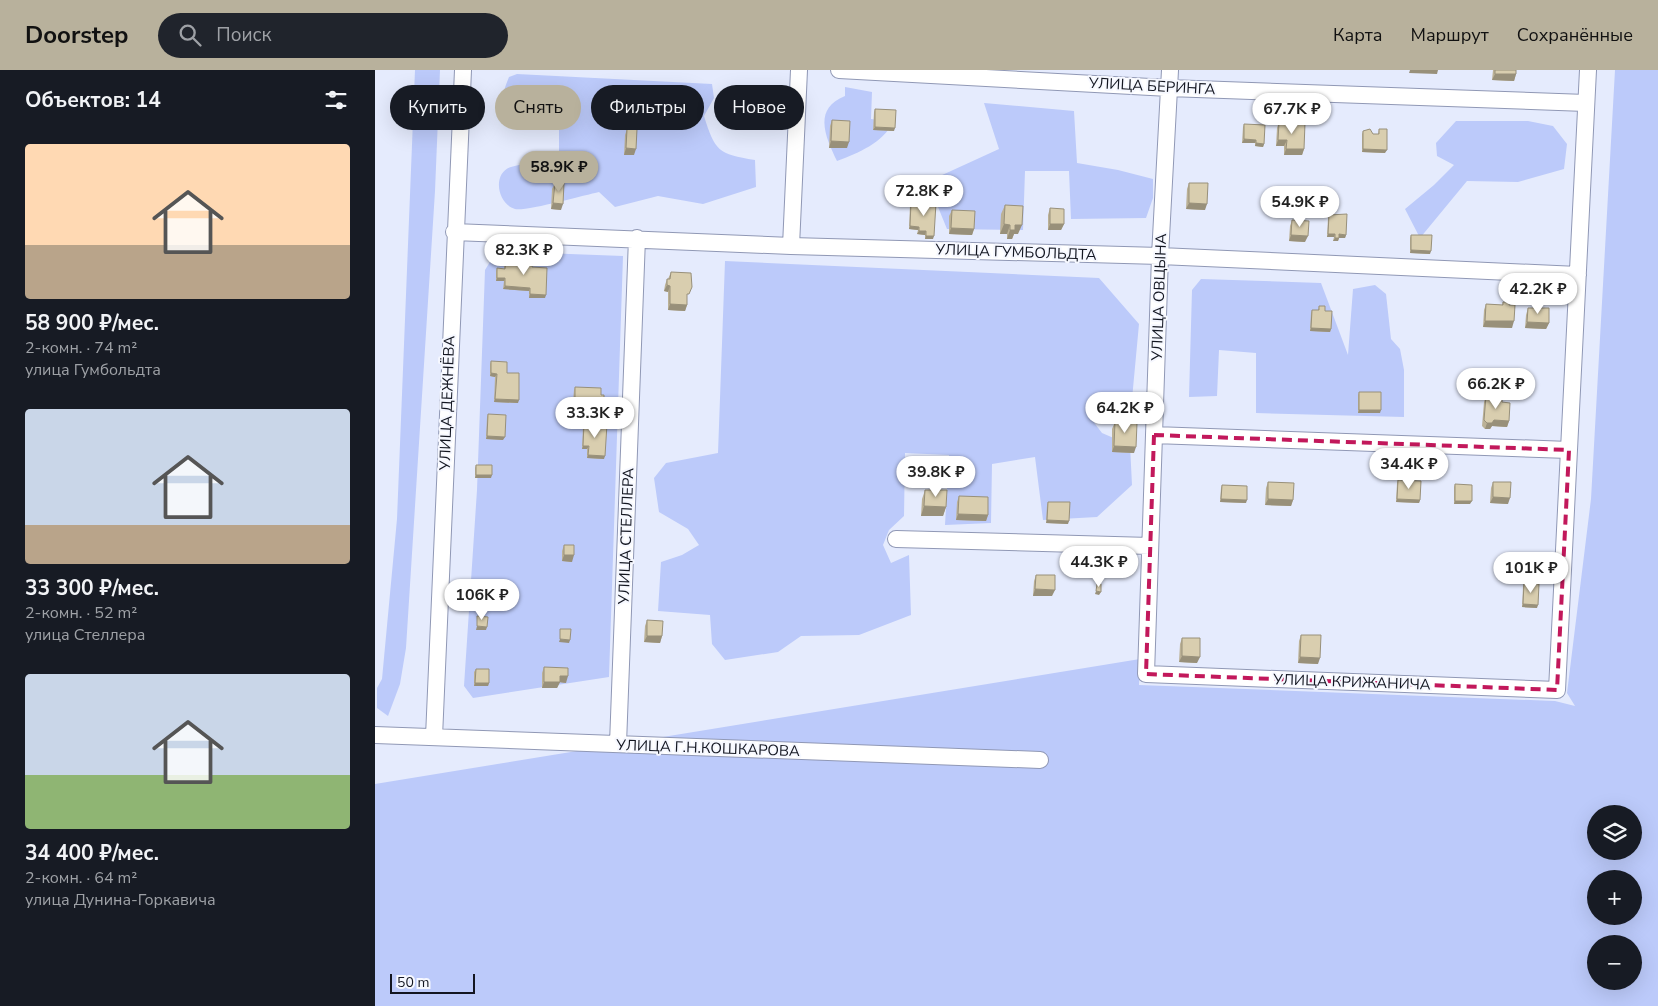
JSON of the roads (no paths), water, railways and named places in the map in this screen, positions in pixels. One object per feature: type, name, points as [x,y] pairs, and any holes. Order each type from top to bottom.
[{"type":"street","name":"УЛИЦА ДЕЖНЁВА","points":[[434,737],[454,232],[463,70]]},
{"type":"street","points":[[791,246],[799,70]]},
{"type":"street","name":"УЛИЦА БЕРИНГА","points":[[839,70],[1169,88],[1587,103]]},
{"type":"street","name":"УЛИЦА ОВЦЫНА","points":[[1146,674],[1160,256],[1170,70]]},
{"type":"street","points":[[1154,436],[1569,450],[1588,70]]},
{"type":"street","name":"УЛИЦА ГУМБОЛЬДТА","points":[[454,232],[637,238],[791,246],[1160,256],[1578,275]]},
{"type":"street","name":"УЛИЦА СТЕЛЛЕРА","points":[[617,744],[637,238]]},
{"type":"street","name":"УЛИЦА КРИЖАНИЧА","points":[[1146,674],[1557,690],[1569,450]]},
{"type":"street","points":[[896,539],[1150,546]]},
{"type":"street","name":"УЛИЦА Г.Н.КОШКАРОВА","points":[[375,735],[1040,760]]}]
